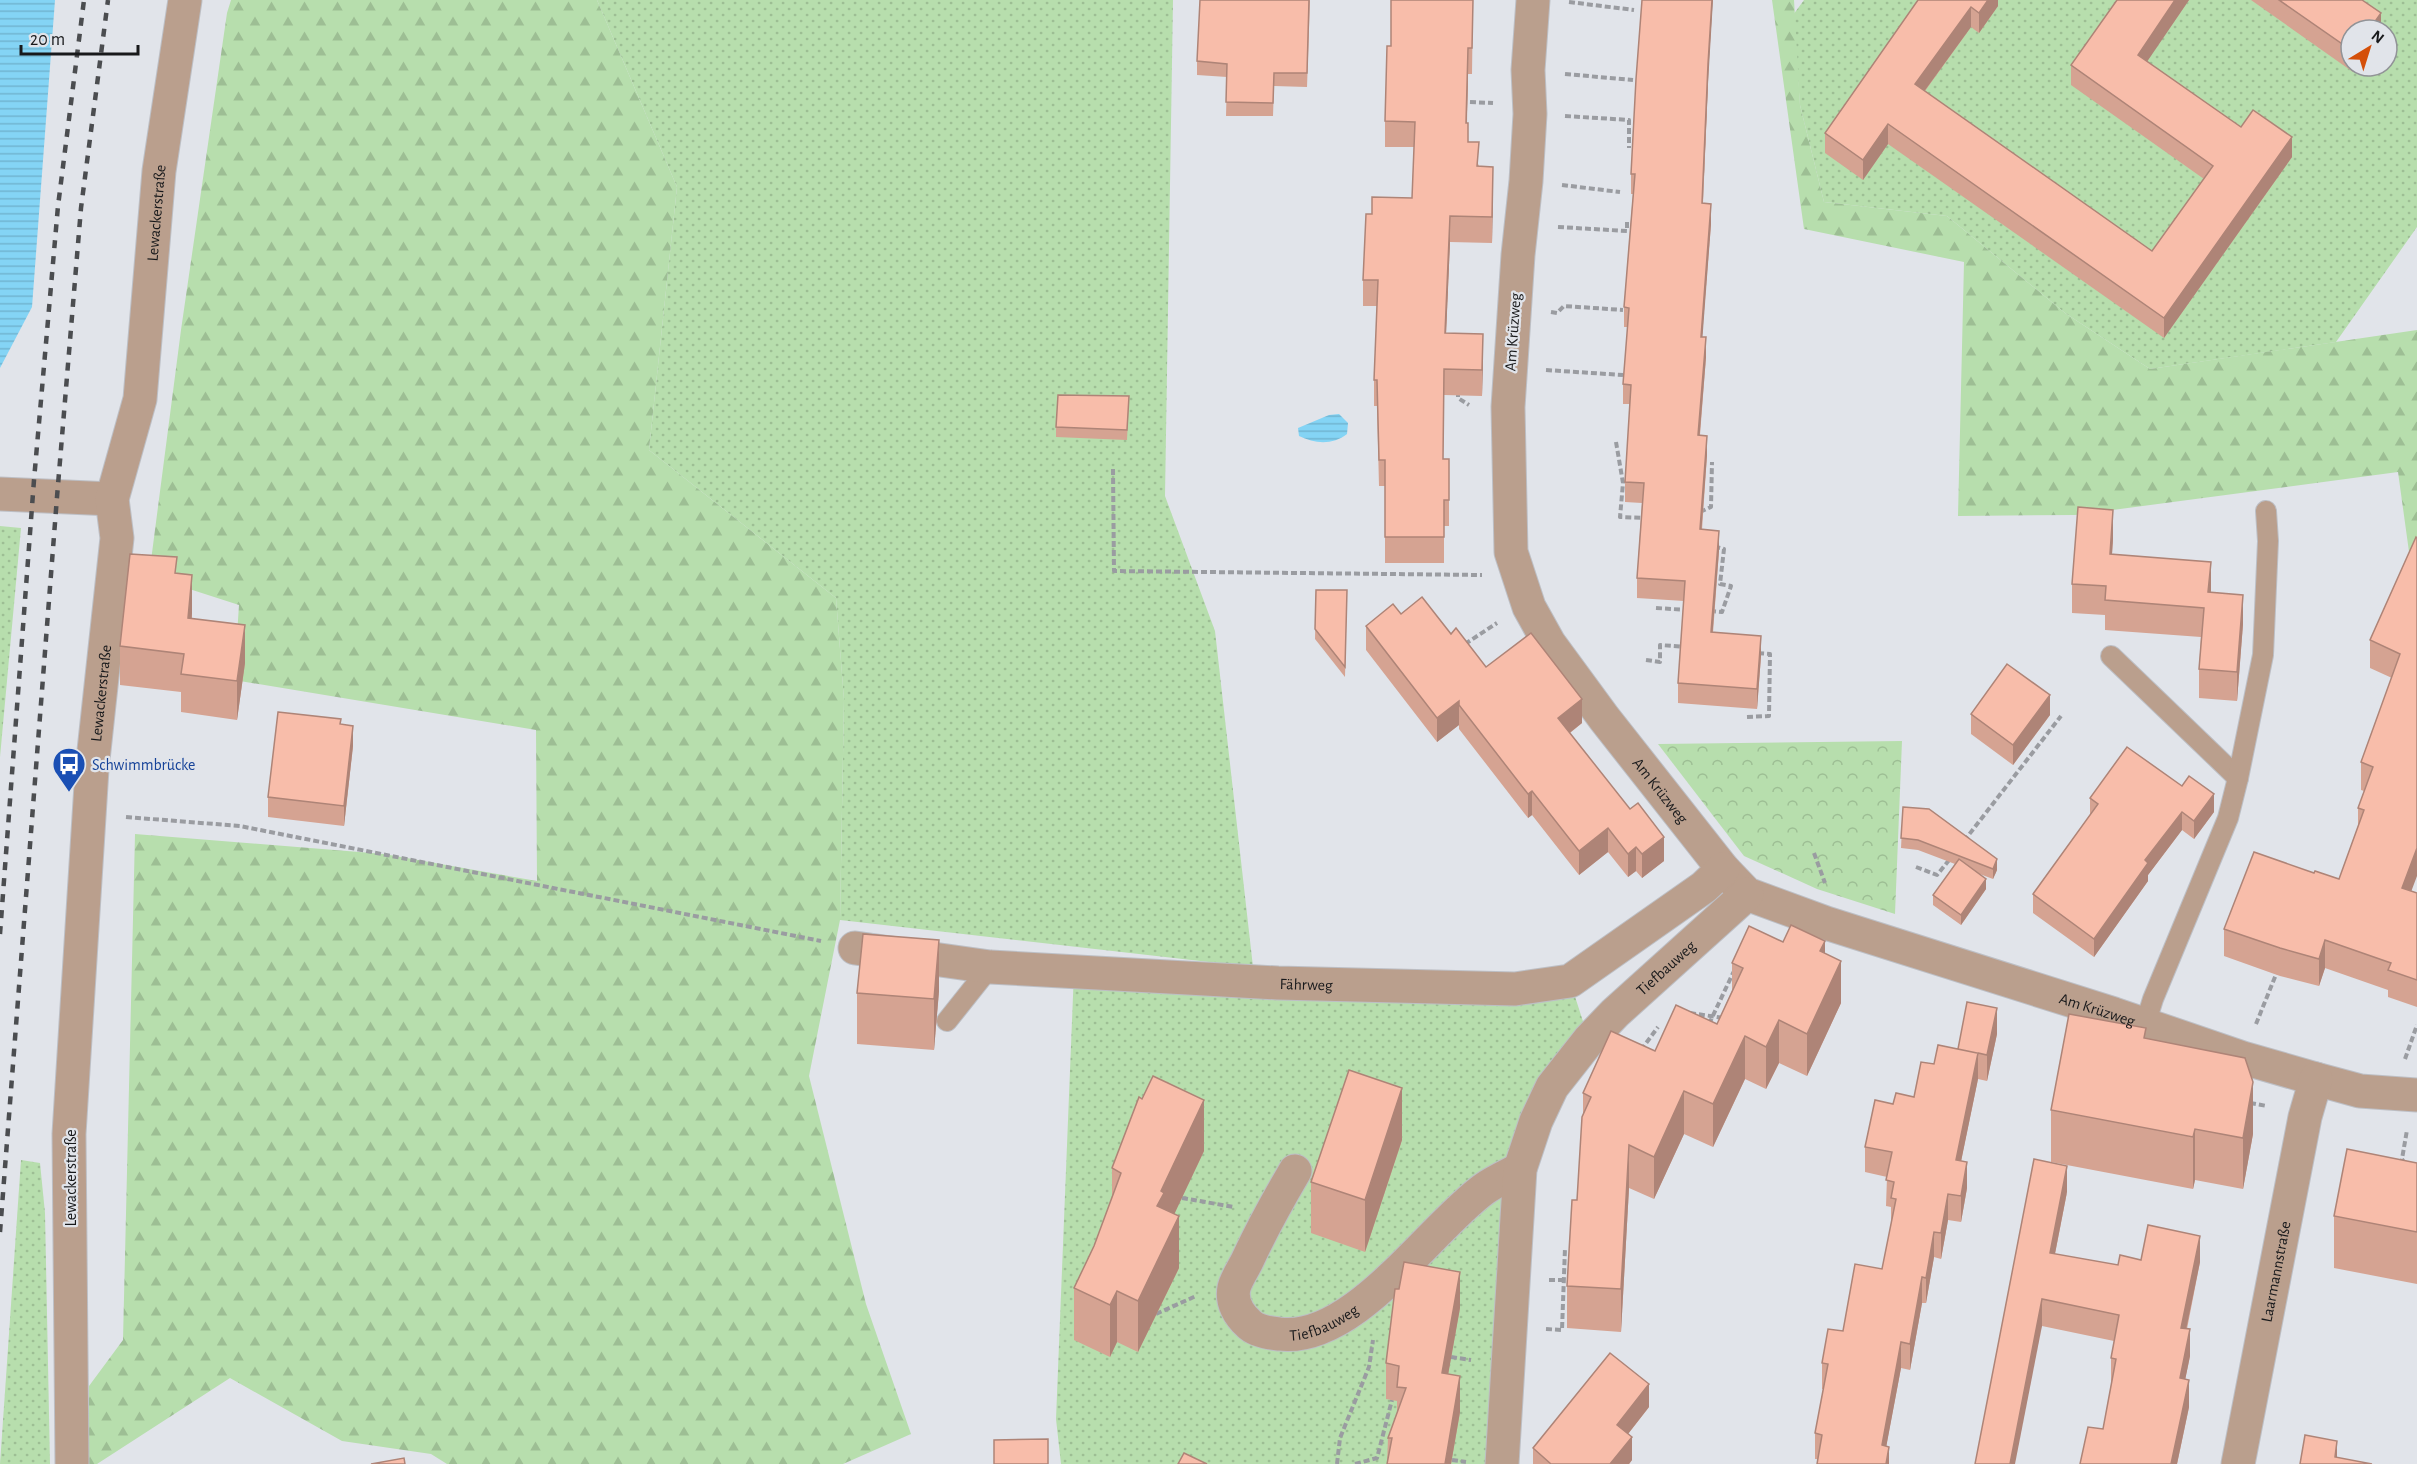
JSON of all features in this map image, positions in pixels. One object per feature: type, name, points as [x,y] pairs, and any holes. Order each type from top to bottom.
[{"type":"street","name":"Lewackerstraße","points":[[72,1464],[69,1134],[92,769],[117,538],[112,499],[140,399],[159,171],[185,0]]},
{"type":"street","name":"Am Krüzweg","points":[[1547,1],[1528,70],[1530,114],[1526,181],[1520,222],[1513,309],[1508,408],[1511,552],[1529,607],[1549,643],[1597,710],[1723,870],[1747,894],[1826,923],[2145,1024],[2243,1058],[2360,1091],[2415,1095]]},
{"type":"street","points":[[0,494],[112,499]]},
{"type":"street","name":"Fährweg","points":[[855,948],[990,967],[1278,983],[1515,988],[1570,981],[1704,887],[1723,870]]},
{"type":"street","name":"Tiefbauweg","points":[[1502,1464],[1520,1169],[1536,1121],[1552,1087],[1589,1040],[1747,894]]},
{"type":"street","name":"Laarmannstraße","points":[[2238,1464],[2305,1117],[2316,1079]]},
{"type":"street","name":"Tiefbauweg","points":[[1294,1171],[1234,1288],[1234,1301],[1240,1315],[1252,1327],[1269,1333],[1292,1336],[1320,1330],[1344,1316],[1390,1278],[1485,1188],[1520,1169]]},
{"type":"lane","points":[[2145,1024],[2152,999],[2228,818],[2238,778],[2263,655],[2268,541],[2266,512]]},
{"type":"lane","points":[[2111,656],[2238,778]]},
{"type":"lane","points":[[947,1021],[990,967]]},
{"type":"path","points":[[1547,1],[1634,10]]},
{"type":"path","points":[[1528,70],[1633,80]]},
{"type":"path","points":[[1530,114],[1629,120],[1629,148]]},
{"type":"path","points":[[1526,181],[1620,192]]},
{"type":"path","points":[[1520,222],[1627,231],[1627,221]]},
{"type":"path","points":[[1513,309],[1557,313],[1564,306],[1623,310]]},
{"type":"path","points":[[1510,367],[1623,375]]},
{"type":"path","points":[[1458,387],[1458,398],[1469,405]]},
{"type":"path","points":[[1616,442],[1623,483],[1620,517],[1651,518]]},
{"type":"path","points":[[1691,515],[1711,507],[1712,462]]},
{"type":"path","points":[[1113,469],[1114,571],[1518,576]]},
{"type":"path","points":[[1700,610],[1722,612],[1731,586],[1720,584],[1724,549],[1713,547]]},
{"type":"path","points":[[1460,648],[1484,630],[1529,607]]},
{"type":"path","points":[[1656,609],[1689,610]]},
{"type":"path","points":[[1646,660],[1660,662],[1660,645],[1693,648]]},
{"type":"path","points":[[1747,717],[1769,716],[1770,654],[1748,652]]},
{"type":"path","points":[[1959,847],[2061,716]]},
{"type":"path","points":[[90,814],[240,826],[855,948]]},
{"type":"path","points":[[1916,867],[1937,875],[1952,856]]},
{"type":"path","points":[[2243,1058],[2278,969]]},
{"type":"path","points":[[1708,1026],[1727,985]]},
{"type":"path","points":[[1680,1011],[1727,1019]]},
{"type":"path","points":[[1639,1053],[1658,1026]]},
{"type":"path","points":[[2406,1168],[2402,1159],[2415,1095]]},
{"type":"path","points":[[2244,1102],[2305,1117]]},
{"type":"path","points":[[1182,1198],[1271,1213]]},
{"type":"path","points":[[1511,1326],[1562,1330],[1565,1248]]},
{"type":"path","points":[[1337,1464],[1345,1422],[1360,1391]]},
{"type":"path","points":[[1355,1464],[1377,1458],[1392,1400]]},
{"type":"green space","points":[[231,0],[597,0],[677,187],[649,450],[836,598],[844,700],[840,920],[809,1076],[866,1304],[911,1434],[843,1464],[447,1464],[431,1454],[342,1441],[230,1378],[97,1464],[89,1464],[89,1386],[123,1340],[135,834],[384,854],[537,881],[536,730],[234,680],[239,605],[149,576],[181,330],[227,13]]},
{"type":"green space","points":[[597,0],[1173,0],[1165,496],[1215,631],[1253,967],[840,920],[844,700],[836,598],[649,450],[677,187]]},
{"type":"green space","points":[[1772,0],[1794,0],[1800,105],[1824,202],[1947,216],[2065,313],[2150,369],[2417,330],[2417,562],[2410,559],[2398,472],[2075,515],[1958,516],[1964,262],[1804,229]]},
{"type":"green space","points":[[1804,0],[2417,0],[2417,227],[2336,342],[2150,369],[2065,313],[1947,216],[1824,202],[1800,105],[1793,15]]},
{"type":"green space","points":[[0,526],[21,528],[0,757]]},
{"type":"green space","points":[[1902,741],[1895,914],[1817,889],[1744,856],[1658,744]]},
{"type":"green space","points":[[1074,971],[1570,981],[1589,1040],[1520,1169],[1502,1464],[1061,1464],[1056,1419]]},
{"type":"green space","points":[[21,1160],[40,1163],[45,1213],[50,1464],[0,1464]]},
{"type":"water","points":[[0,0],[55,0],[32,307],[0,368]]},
{"type":"water","points":[[1339,414],[1348,423],[1347,434],[1342,438],[1324,442],[1311,441],[1299,436],[1298,428],[1329,415]]},
{"type":"building","points":[[1200,0],[1309,0],[1307,73],[1274,73],[1273,103],[1226,102],[1227,64],[1197,61]]},
{"type":"building","points":[[1391,0],[1473,0],[1472,48],[1468,48],[1466,123],[1468,123],[1468,142],[1479,142],[1477,166],[1493,167],[1492,217],[1450,216],[1445,333],[1483,334],[1482,370],[1444,369],[1443,459],[1449,459],[1449,500],[1444,500],[1444,537],[1385,537],[1385,460],[1379,460],[1377,380],[1374,380],[1378,280],[1363,280],[1366,214],[1372,214],[1372,197],[1412,198],[1415,122],[1385,121],[1387,46],[1391,46]]},
{"type":"building","points":[[1642,0],[1712,0],[1702,203],[1711,204],[1701,337],[1706,337],[1698,435],[1707,436],[1700,529],[1719,531],[1711,632],[1761,636],[1757,689],[1678,683],[1685,581],[1637,578],[1644,483],[1625,482],[1631,385],[1623,384],[1629,308],[1624,307],[1635,174],[1631,174]]},
{"type":"building","points":[[1918,0],[1988,0],[1979,13],[1971,7],[1915,84],[2152,251],[2213,166],[2071,65],[2117,0],[2175,0],[2138,55],[2241,127],[2253,110],[2292,137],[2164,318],[1888,124],[1863,160],[1825,133]]},
{"type":"building","points":[[2279,0],[2362,0],[2381,13],[2377,18],[2339,18],[2339,42]]},
{"type":"building","points":[[1058,395],[1129,396],[1127,430],[1056,427]]},
{"type":"building","points":[[2078,507],[2113,510],[2110,554],[2211,562],[2208,592],[2243,595],[2237,672],[2199,669],[2204,608],[2105,600],[2106,586],[2072,584]]},
{"type":"building","points":[[2416,537],[2417,848],[2402,888],[2417,893],[2417,980],[2388,970],[2391,963],[2325,940],[2319,959],[2224,929],[2254,852],[2314,873],[2315,871],[2339,879],[2364,810],[2358,808],[2373,767],[2361,762],[2400,654],[2370,640]]},
{"type":"building","points":[[130,554],[177,557],[175,573],[192,575],[188,618],[245,625],[237,681],[181,674],[184,654],[120,646]]},
{"type":"building","points":[[1316,590],[1347,590],[1345,667],[1315,629]]},
{"type":"building","points":[[1422,597],[1451,634],[1456,628],[1486,667],[1531,633],[1582,699],[1558,718],[1630,809],[1638,803],[1664,837],[1642,854],[1636,847],[1628,854],[1608,828],[1579,851],[1532,791],[1528,794],[1459,705],[1459,701],[1437,718],[1366,626],[1393,604],[1401,614]]},
{"type":"building","points":[[2007,664],[2050,695],[2013,745],[1971,714]]},
{"type":"building","points":[[278,712],[341,719],[340,724],[353,726],[344,806],[268,797]]},
{"type":"building","points":[[2127,747],[2182,786],[2189,776],[2214,794],[2194,821],[2182,812],[2145,860],[2148,863],[2094,939],[2033,894],[2098,804],[2090,798]]},
{"type":"building","points":[[1903,807],[1929,809],[1997,859],[1993,869],[1918,840],[1901,838]]},
{"type":"building","points":[[1959,859],[1986,879],[1961,915],[1933,895]]},
{"type":"building","points":[[1791,925],[1825,941],[1820,951],[1841,961],[1807,1034],[1779,1020],[1766,1047],[1745,1036],[1713,1104],[1684,1091],[1654,1157],[1629,1145],[1621,1289],[1567,1286],[1572,1200],[1577,1200],[1582,1117],[1591,1097],[1583,1093],[1611,1031],[1655,1051],[1676,1005],[1717,1024],[1743,968],[1732,963],[1749,926],[1783,942]]},
{"type":"building","points":[[863,934],[939,940],[934,999],[857,993]]},
{"type":"building","points":[[1967,1002],[1997,1008],[1987,1055],[1978,1053],[1956,1160],[1967,1162],[1961,1196],[1948,1194],[1941,1233],[1934,1232],[1926,1278],[1922,1277],[1910,1344],[1901,1342],[1882,1445],[1889,1447],[1886,1464],[1817,1464],[1822,1435],[1815,1433],[1828,1364],[1822,1363],[1828,1329],[1843,1331],[1855,1264],[1882,1269],[1896,1199],[1891,1198],[1894,1182],[1886,1180],[1892,1152],[1865,1147],[1875,1100],[1893,1104],[1896,1093],[1914,1097],[1921,1062],[1934,1064],[1938,1045],[1977,1053],[1958,1049]]},
{"type":"building","points":[[2069,1014],[2146,1028],[2144,1038],[2245,1058],[2253,1082],[2243,1138],[2195,1129],[2193,1137],[2051,1110]]},
{"type":"building","points":[[1349,1070],[1402,1088],[1365,1200],[1311,1182]]},
{"type":"building","points":[[1153,1076],[1204,1100],[1161,1191],[1164,1193],[1157,1206],[1179,1216],[1138,1301],[1117,1291],[1110,1305],[1074,1288],[1094,1246],[1121,1173],[1112,1168],[1139,1097],[1142,1099]]},
{"type":"building","points":[[2347,1149],[2417,1163],[2417,1232],[2334,1216]]},
{"type":"building","points":[[2034,1159],[2067,1166],[2050,1253],[2118,1265],[2120,1255],[2141,1260],[2148,1225],[2200,1236],[2181,1328],[2190,1329],[2180,1378],[2189,1380],[2171,1464],[2080,1464],[2088,1427],[2103,1429],[2116,1359],[2111,1358],[2119,1315],[2042,1299],[2010,1464],[1975,1464]]},
{"type":"building","points":[[1404,1262],[1460,1272],[1442,1373],[1460,1376],[1445,1464],[1387,1464],[1392,1438],[1388,1438],[1406,1388],[1397,1387],[1399,1366],[1386,1363],[1395,1289],[1399,1289]]},
{"type":"building","points":[[1610,1353],[1649,1384],[1617,1425],[1632,1437],[1610,1464],[1551,1464],[1533,1448]]},
{"type":"building","points":[[2305,1435],[2337,1441],[2335,1457],[2372,1464],[2300,1464]]},
{"type":"building","points":[[1048,1439],[1048,1464],[994,1464],[994,1440]]},
{"type":"building","points":[[1184,1453],[1207,1464],[1178,1464]]},
{"type":"building","points":[[404,1458],[405,1464],[371,1464]]},
{"type":"railway","points":[[0,934],[34,480],[58,206],[84,0]]},
{"type":"railway","points":[[0,1232],[81,208],[108,0]]},
{"type":"place","name":"Schwimmbrücke","points":[[69,793]]}]
